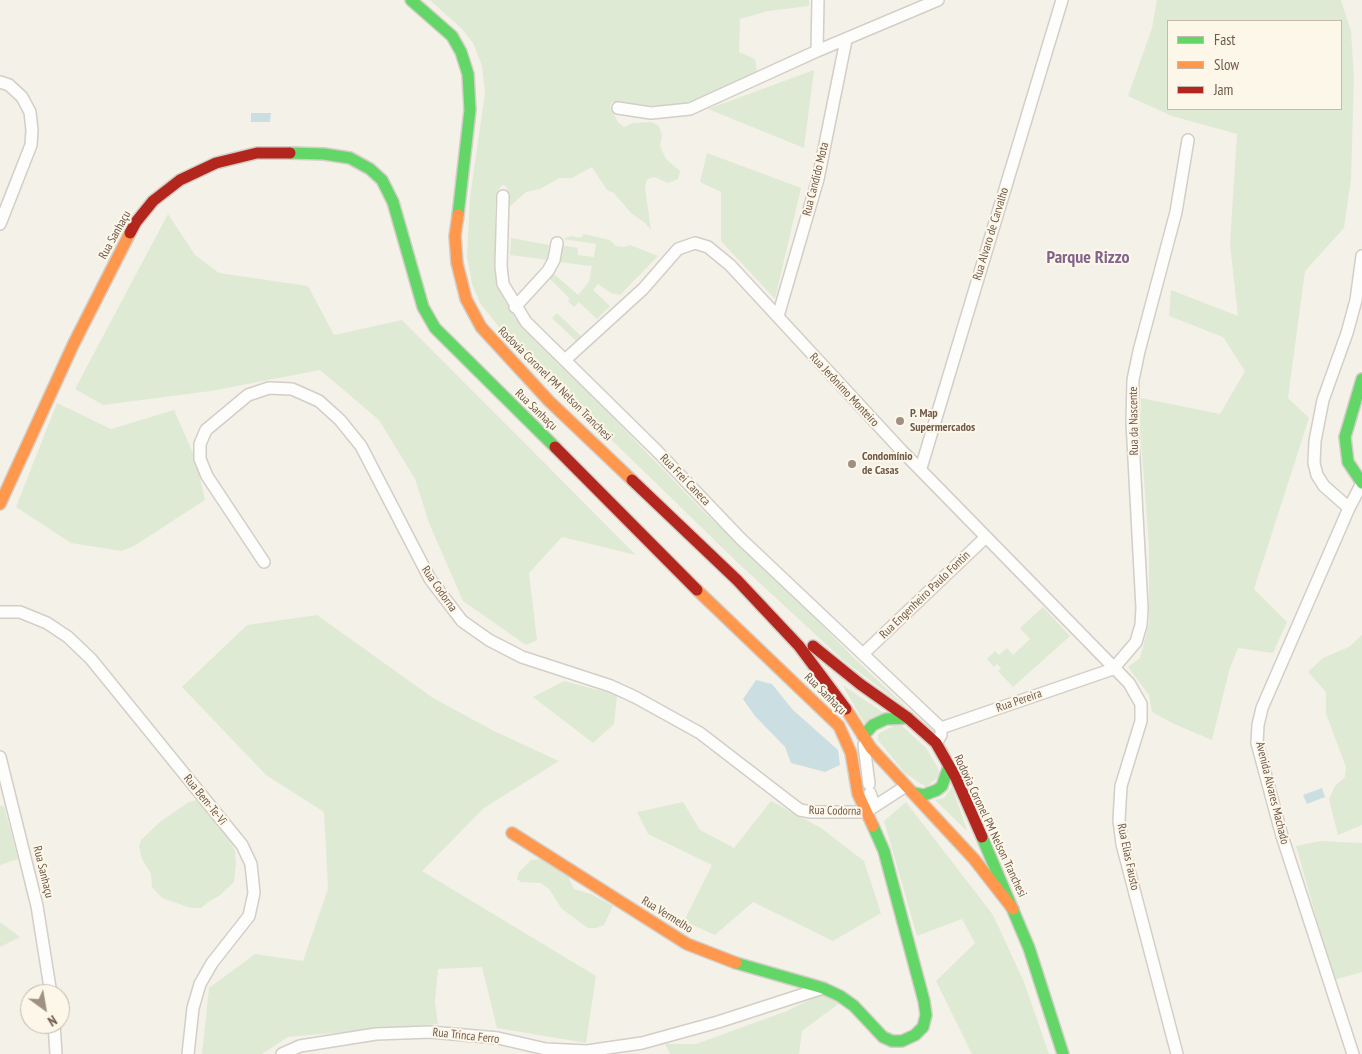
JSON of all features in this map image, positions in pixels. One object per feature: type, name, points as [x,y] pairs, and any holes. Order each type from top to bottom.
[{"type":"main road","name":"Rodovia Coronel PM Nelson Tranchesi","points":[[411,0],[452,36],[462,52],[468,74],[470,110],[456,236],[461,283],[473,315],[492,340],[549,401],[737,580],[830,662],[908,718],[936,743],[949,766],[1029,948],[1063,1054]]},
{"type":"main road","name":"Rua Sanhaçu","points":[[0,504],[74,343],[136,222],[152,201],[180,180],[216,163],[257,153],[324,154],[350,158],[370,169],[382,180],[393,202],[423,307],[435,328],[700,593],[839,726],[851,753],[856,788],[870,809],[884,851],[924,1001],[926,1015],[923,1027],[915,1035],[902,1041],[892,1041],[883,1037],[854,1006],[823,988]]},
{"type":"main road","points":[[1362,379],[1345,438],[1348,462],[1362,483]]},
{"type":"main road","name":"Rodovia Coronel PM Nelson Tranchesi","points":[[737,580],[811,659],[878,756],[888,764],[974,859],[1013,909]]},
{"type":"main road","points":[[863,736],[869,728],[881,721],[896,717],[908,718]]},
{"type":"main road","points":[[881,721],[875,730],[874,741],[888,764]]},
{"type":"main road","points":[[910,789],[924,795],[937,790],[945,780],[949,766]]},
{"type":"main road","name":"Rua Vermelho","points":[[512,833],[687,944],[716,957],[823,988]]},
{"type":"street","points":[[817,51],[818,0]]},
{"type":"street","points":[[618,108],[651,113],[690,109],[817,51],[938,0]]},
{"type":"street","name":"Rua Alvaro de Carvalho","points":[[921,468],[1062,0]]},
{"type":"street","name":"Rua Candido Mota","points":[[778,316],[818,179],[846,40]]},
{"type":"street","points":[[0,82],[9,85],[22,97],[30,112],[32,130],[30,145],[0,224]]},
{"type":"street","name":"Rua da Nascente","points":[[1113,669],[1136,642],[1142,625],[1140,550],[1132,422],[1134,380],[1139,351],[1176,212],[1188,140]]},
{"type":"street","name":"Rua Frei Caneca","points":[[502,196],[502,277],[506,292],[515,307],[535,331],[658,452],[740,538],[941,728]]},
{"type":"street","points":[[515,307],[548,271],[554,260],[557,243]]},
{"type":"street","name":"Rua Jerônimo Monteiro","points":[[565,360],[642,289],[678,248],[689,244],[702,244],[719,255],[778,316],[839,384],[1113,669]]},
{"type":"street","points":[[1349,508],[1324,486],[1317,475],[1314,463],[1315,441],[1323,400],[1347,333],[1356,300],[1362,256]]},
{"type":"street","name":"Rua Codorna","points":[[264,562],[207,476],[200,459],[200,444],[206,430],[248,395],[269,388],[292,389],[319,401],[340,420],[360,446],[430,579],[462,621],[489,640],[522,657],[611,686],[700,733],[800,810],[811,812],[870,809]]},
{"type":"street","name":"Avenida Alvares Machado","points":[[1353,1054],[1282,836],[1257,743],[1258,725],[1262,708],[1349,508],[1362,483]]},
{"type":"street","name":"Rua Engenheiro Paulo Fontin","points":[[864,654],[986,537]]},
{"type":"street","name":"Rua Bem-Te-Vi","points":[[0,612],[20,612],[47,622],[68,637],[91,659],[242,844],[251,864],[254,893],[249,916],[212,963],[200,984],[193,1008],[188,1054]]},
{"type":"street","name":"Rua Pereira","points":[[941,728],[1113,669]]},
{"type":"street","name":"Rua Elias Fausto","points":[[1113,669],[1137,693],[1141,704],[1139,732],[1121,786],[1120,820],[1122,844],[1177,1054]]},
{"type":"street","points":[[936,743],[941,735],[941,728]]},
{"type":"street","points":[[863,736],[870,789],[870,809],[910,789]]},
{"type":"street","name":"Rua Sanhaçu","points":[[0,758],[37,906],[49,984]]},
{"type":"street","name":"Rua Trinca Ferro","points":[[282,1054],[300,1046],[376,1034],[430,1032],[498,1038],[546,1049],[587,1051],[671,1035],[823,988]]},
{"type":"street","points":[[55,1034],[56,1054]]},
{"type":"green space","points":[[430,0],[809,0],[809,6],[768,11],[740,19],[739,52],[755,59],[757,72],[687,103],[657,106],[612,102],[610,107],[618,122],[624,127],[633,123],[652,122],[659,126],[662,135],[660,146],[666,159],[680,171],[678,179],[668,183],[654,177],[647,179],[645,188],[651,230],[631,213],[614,193],[607,190],[592,167],[572,178],[559,178],[540,189],[526,192],[506,210],[508,191],[506,186],[502,185],[497,192],[495,209],[495,271],[502,296],[514,316],[535,341],[596,400],[703,511],[778,580],[853,657],[908,709],[843,660],[737,562],[510,341],[480,303],[472,284],[467,257],[470,197],[485,93],[482,66],[473,43],[462,29]]},
{"type":"green space","points":[[1157,0],[1341,0],[1351,31],[1354,78],[1351,179],[1344,228],[1305,271],[1288,398],[1309,418],[1254,589],[1287,622],[1273,653],[1238,648],[1229,671],[1212,740],[1172,723],[1152,712],[1149,695],[1128,667],[1140,658],[1149,623],[1149,547],[1140,428],[1141,398],[1220,414],[1245,371],[1223,337],[1169,316],[1171,290],[1238,316],[1230,244],[1237,134],[1172,116],[1128,96],[1152,28]]},
{"type":"green space","points":[[814,70],[804,148],[708,109]]},
{"type":"green space","points":[[707,153],[801,188],[775,299],[721,241],[721,192],[700,182]]},
{"type":"green space","points":[[168,214],[195,255],[219,273],[308,286],[334,335],[402,320],[636,555],[562,537],[529,573],[537,640],[526,645],[463,601],[429,523],[415,479],[379,420],[320,370],[211,391],[103,405],[75,389]]},
{"type":"green space","points":[[584,234],[610,240],[616,246],[624,247],[630,245],[658,256],[620,295],[611,293],[598,284],[593,290],[610,306],[597,319],[579,302],[574,307],[568,301],[570,299],[550,279],[554,274],[578,295],[589,282],[592,266],[558,262],[561,245],[578,248],[578,255],[594,257],[596,244],[563,239],[571,236],[581,238]]},
{"type":"green space","points":[[511,238],[549,245],[548,260],[510,255]]},
{"type":"green space","points":[[557,313],[581,336],[576,341],[552,318]]},
{"type":"green space","points":[[57,403],[111,429],[174,410],[196,460],[205,500],[134,546],[121,551],[71,543],[16,507]]},
{"type":"green space","points":[[1043,607],[1070,636],[1013,687],[998,671],[1001,668],[997,664],[994,667],[987,659],[995,651],[999,655],[1007,648],[1013,655],[1030,639],[1020,628]]},
{"type":"green space","points":[[317,615],[433,698],[494,731],[559,761],[484,808],[422,871],[596,976],[586,1043],[497,1028],[482,967],[438,969],[435,1002],[438,1024],[288,1037],[262,1054],[202,1054],[209,988],[255,954],[303,961],[328,889],[324,812],[266,775],[182,687],[247,625]]},
{"type":"green space","points":[[1362,635],[1362,825],[1338,835],[1329,799],[1335,786],[1345,777],[1346,767],[1326,714],[1326,692],[1308,672],[1323,658],[1349,647]]},
{"type":"green space","points":[[564,681],[617,695],[614,724],[593,743],[533,697]]},
{"type":"green space","points":[[844,686],[884,713],[866,726]]},
{"type":"green space","points":[[899,723],[926,748],[938,768],[940,776],[926,787],[905,773],[878,740],[878,734]]},
{"type":"green space","points":[[952,787],[967,831],[935,800],[944,798]]},
{"type":"green space","points":[[197,800],[229,838],[235,851],[236,864],[234,882],[219,896],[201,908],[191,908],[162,898],[152,887],[151,874],[142,859],[139,846],[141,840],[161,821],[189,802]]},
{"type":"green space","points":[[771,801],[821,828],[864,861],[881,913],[833,941],[753,902],[715,935],[684,921],[712,865],[648,834],[637,812],[683,802],[700,830],[734,848]]},
{"type":"green space","points":[[906,802],[993,915],[1024,982],[1049,1054],[972,1054],[936,981],[975,943],[962,919],[917,936],[884,821]]},
{"type":"green space","points":[[0,806],[4,806],[18,859],[0,865]]},
{"type":"green space","points":[[1320,841],[1362,843],[1362,972],[1334,980],[1296,846]]},
{"type":"green space","points":[[540,859],[567,874],[574,889],[591,894],[613,906],[604,925],[588,928],[562,909],[549,889],[541,883],[521,882],[517,879],[519,872],[531,860]]},
{"type":"green space","points":[[0,922],[20,937],[0,947]]},
{"type":"green space","points":[[822,993],[841,1002],[802,1031],[799,1054],[670,1054],[665,1044],[696,1044],[787,1011]]},
{"type":"shaded area","points":[[251,113],[271,113],[270,122],[251,122]]},
{"type":"shaded area","points":[[756,680],[772,684],[793,710],[838,750],[840,765],[825,772],[791,763],[785,747],[755,716],[743,699]]},
{"type":"shaded area","points":[[1322,788],[1325,797],[1307,804],[1303,795]]},
{"type":"traffic: fast","points":[[411,0],[452,36],[461,52],[468,74],[470,110],[458,215]]},
{"type":"traffic: fast","points":[[290,153],[324,154],[350,158],[370,169],[382,180],[393,202],[423,307],[435,328],[555,447]]},
{"type":"traffic: fast","points":[[1362,379],[1345,437],[1348,462],[1362,483]]},
{"type":"traffic: fast","points":[[863,736],[873,725],[886,719],[908,718]]},
{"type":"traffic: fast","points":[[914,793],[924,795],[937,790],[942,786],[949,766]]},
{"type":"traffic: fast","points":[[736,963],[823,988],[840,996],[854,1006],[883,1037],[892,1041],[902,1041],[915,1035],[923,1027],[926,1015],[924,1001],[884,851],[873,826]]},
{"type":"traffic: fast","points":[[982,837],[1029,948],[1063,1054]]},
{"type":"traffic: slow","points":[[458,215],[455,236],[457,263],[466,299],[481,327],[549,401],[632,480]]},
{"type":"traffic: slow","points":[[0,504],[74,343],[130,233]]},
{"type":"traffic: slow","points":[[697,590],[839,726],[851,753],[858,794],[873,826]]},
{"type":"traffic: slow","points":[[846,709],[871,748],[974,859],[1013,909]]},
{"type":"traffic: slow","points":[[512,833],[687,944],[736,963]]},
{"type":"traffic: jam","points":[[130,233],[136,222],[153,201],[180,180],[216,163],[257,153],[290,153]]},
{"type":"traffic: jam","points":[[555,447],[697,590]]},
{"type":"traffic: jam","points":[[632,480],[737,580],[799,646],[846,709]]},
{"type":"traffic: jam","points":[[813,646],[860,684],[908,718],[936,743],[956,778],[982,837]]},
{"type":"place","name":"P. Map Supermercados","points":[[900,421]]},
{"type":"place","name":"Condomínio de Casas","points":[[852,464]]},
{"type":"district","name":"Parque Rizzo","points":[[1088,258]]}]
